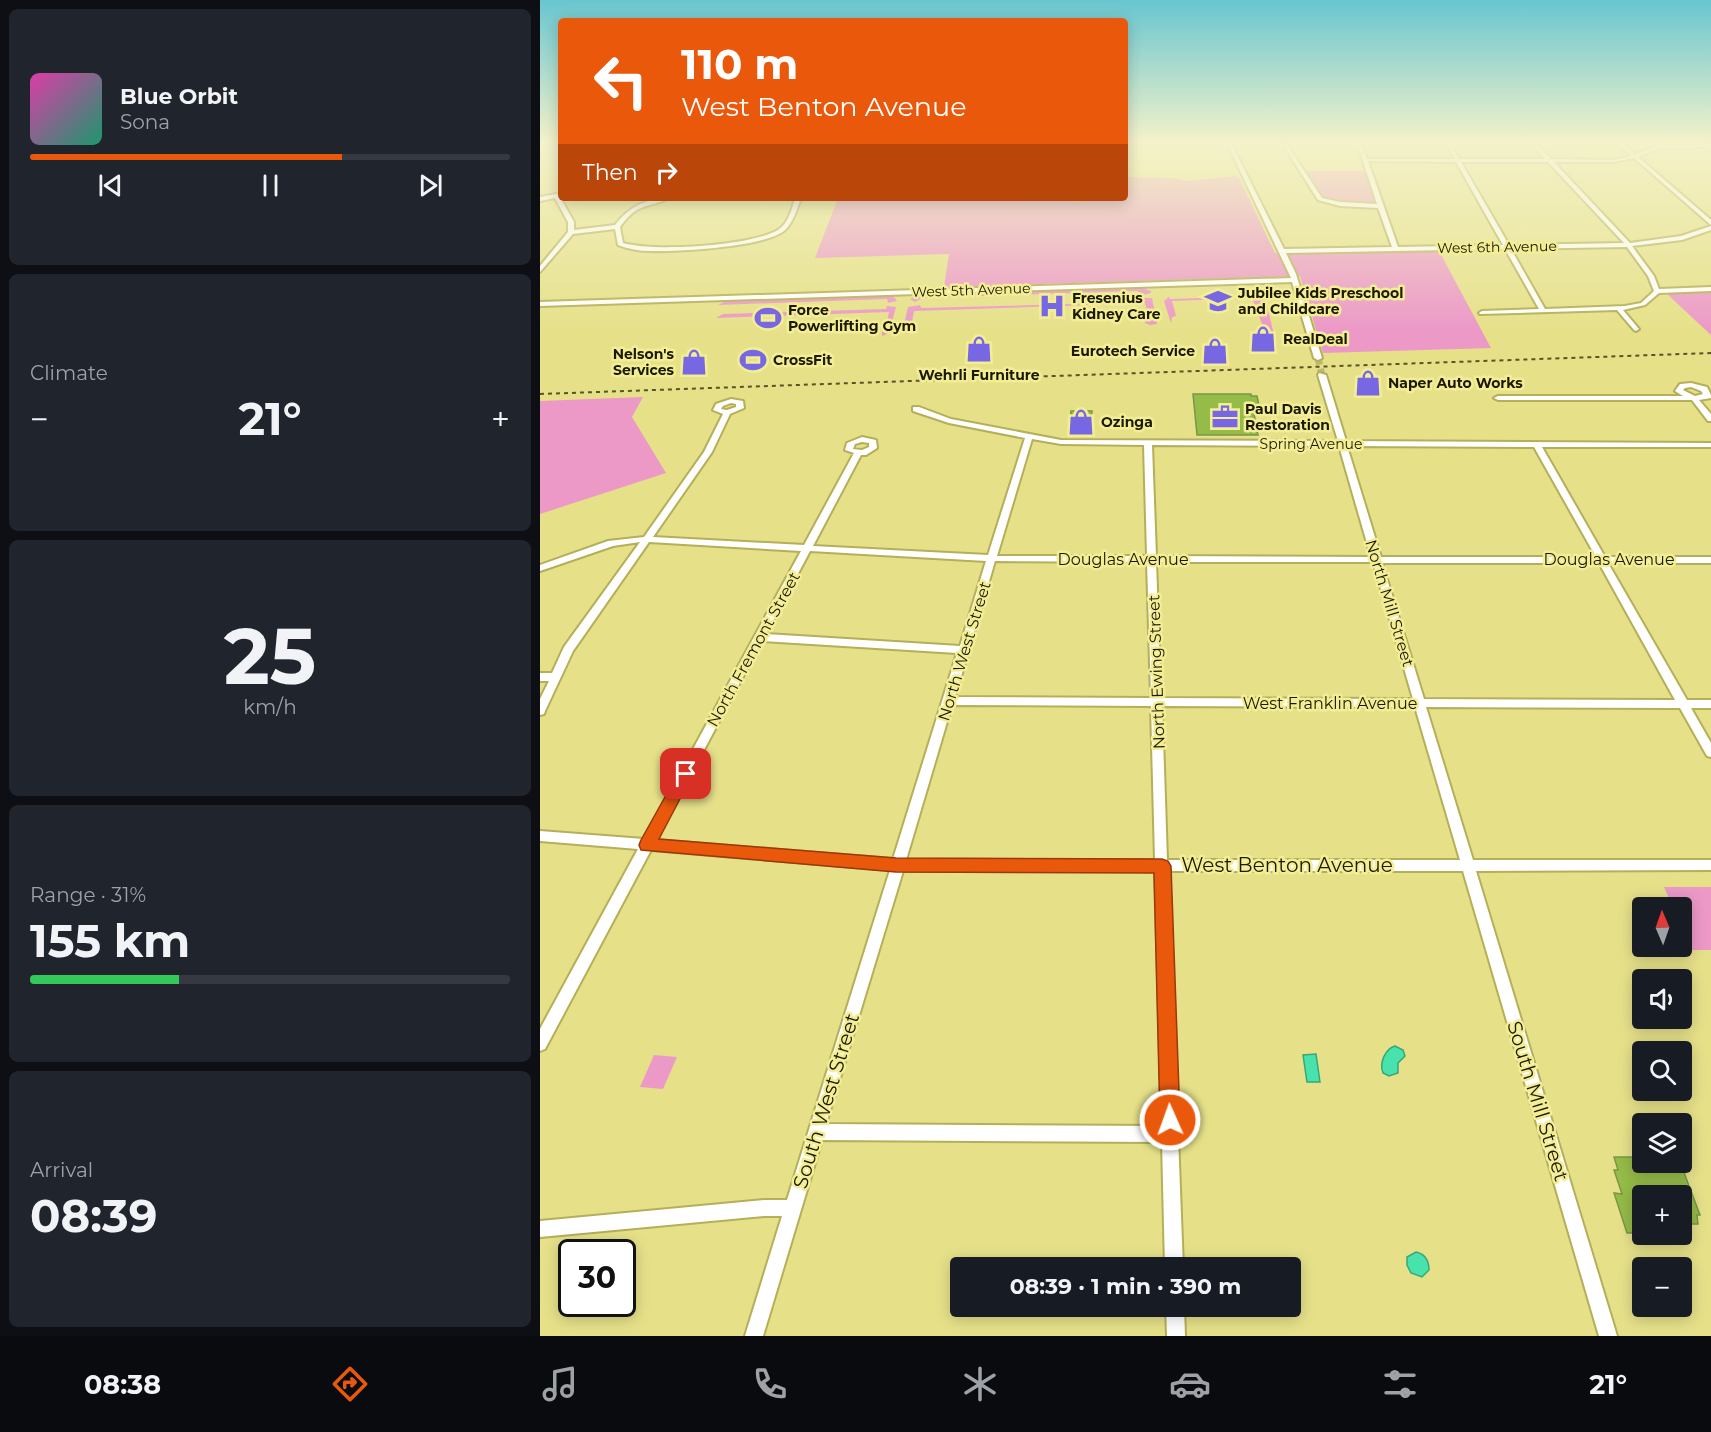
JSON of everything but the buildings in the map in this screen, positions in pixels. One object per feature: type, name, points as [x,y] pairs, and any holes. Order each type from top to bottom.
[{"type":"street","points":[[540,270],[571,232],[571,222],[563,205]]},
{"type":"street","points":[[571,232],[617,227],[638,205]]},
{"type":"street","points":[[617,227],[620,244],[630,248],[721,246],[744,243],[780,231],[788,223],[795,205]]},
{"type":"street","points":[[1259,205],[1295,280],[1318,358]]},
{"type":"street","points":[[1368,205],[1381,206],[1395,248]]},
{"type":"street","points":[[1483,205],[1543,311]]},
{"type":"street","points":[[1590,205],[1628,245],[1655,283],[1658,291]]},
{"type":"street","points":[[1691,205],[1711,223]]},
{"type":"street","name":"West 6th Avenue","points":[[1281,251],[1628,245],[1682,238],[1711,228]]},
{"type":"street","name":"West 5th Avenue","points":[[540,304],[1295,280]]},
{"type":"street","points":[[1482,313],[1619,309],[1643,304],[1658,291],[1711,289]]},
{"type":"street","points":[[1619,309],[1636,329]]},
{"type":"street","name":"North Mill Street","points":[[1322,375],[1467,865]]},
{"type":"street","points":[[1498,398],[1694,398],[1711,419]]},
{"type":"street","name":"Spring Avenue","points":[[916,409],[949,421],[1061,442],[1711,445]]},
{"type":"street","points":[[540,711],[568,650],[708,452],[727,413]]},
{"type":"street","name":"North West Street","points":[[896,865],[949,701],[1029,436]]},
{"type":"street","name":"North Ewing Street","points":[[1148,443],[1174,1257]]},
{"type":"street","points":[[1537,445],[1711,753]]},
{"type":"street","name":"North Fremont Street","points":[[540,1044],[858,453]]},
{"type":"street","name":"Douglas Avenue","points":[[540,568],[611,543],[646,539],[993,559],[1711,560]]},
{"type":"street","points":[[759,637],[963,651]]},
{"type":"street","points":[[540,677],[555,677]]},
{"type":"street","name":"West Franklin Avenue","points":[[949,701],[1711,704]]},
{"type":"street","name":"West Benton Avenue","points":[[540,836],[896,865],[1711,865]]},
{"type":"street","name":"South West Street","points":[[754,1336],[896,865]]},
{"type":"street","name":"South Mill Street","points":[[1467,865],[1608,1336]]},
{"type":"street","points":[[817,1132],[1170,1134]]},
{"type":"street","points":[[540,1229],[765,1208],[794,1208]]},
{"type":"street","points":[[1176,1317],[1176,1336]]},
{"type":"shaded area","points":[[835,205],[1252,205],[1275,253],[1438,249],[1491,348],[1323,353],[1300,276],[944,287],[949,254],[815,258]]},
{"type":"shaded area","points":[[1140,287],[1151,293],[1143,295],[1137,291],[922,298],[915,302],[910,299],[921,294]]},
{"type":"shaded area","points":[[1711,291],[1711,335],[1666,293]]},
{"type":"shaded area","points":[[889,295],[897,301],[888,303],[887,299],[718,305],[728,300]]},
{"type":"shaded area","points":[[1265,296],[1277,348],[1272,350],[1252,298],[1172,301],[1176,316],[1172,317],[1171,323],[1164,301],[1169,297],[1170,299]]},
{"type":"shaded area","points":[[1143,298],[1152,298],[1157,324],[1145,323],[1145,319],[1149,318],[1145,303],[914,311],[911,328],[920,329],[911,329],[908,334],[902,333],[908,307],[920,305],[921,308],[1143,302]]},
{"type":"shaded area","points":[[887,306],[896,307],[889,333],[882,336],[889,312],[716,318],[723,314],[886,309]]},
{"type":"shaded area","points":[[643,397],[632,417],[666,473],[540,514],[540,401]]},
{"type":"shaded area","points":[[1664,887],[1711,887],[1711,950],[1692,950],[1692,897],[1668,897]]},
{"type":"shaded area","points":[[1395,1046],[1403,1050],[1405,1056],[1398,1063],[1398,1073],[1389,1076],[1383,1073],[1382,1061],[1388,1050]]},
{"type":"shaded area","points":[[1316,1054],[1320,1082],[1307,1082],[1303,1055]]},
{"type":"shaded area","points":[[654,1055],[677,1057],[663,1089],[640,1087]]},
{"type":"shaded area","points":[[1416,1252],[1426,1258],[1428,1264],[1429,1270],[1422,1277],[1411,1273],[1407,1265],[1407,1257]]},
{"type":"tunnel","points":[[1318,358],[1322,375]]},
{"type":"railway","points":[[540,394],[1711,353]]},
{"type":"place","name":"Jubilee Kids Preschool and Childcare","points":[[1218,301]]},
{"type":"place","name":"Fresenius Kidney Care","points":[[1052,306]]},
{"type":"place","name":"Force Powerlifting Gym","points":[[768,318]]},
{"type":"place","name":"RealDeal","points":[[1263,339]]},
{"type":"place","name":"Wehrli Furniture","points":[[979,349]]},
{"type":"place","name":"Eurotech Service","points":[[1215,351]]},
{"type":"place","name":"CrossFit","points":[[753,360]]},
{"type":"place","name":"Nelson's Services","points":[[694,362]]},
{"type":"place","name":"Naper Auto Works","points":[[1368,383]]},
{"type":"place","name":"Paul Davis Restoration","points":[[1225,417]]},
{"type":"place","name":"Ozinga","points":[[1081,422]]},
{"type":"route","points":[[686,774],[647,845],[912,866],[1162,866],[1170,1120]]}]
